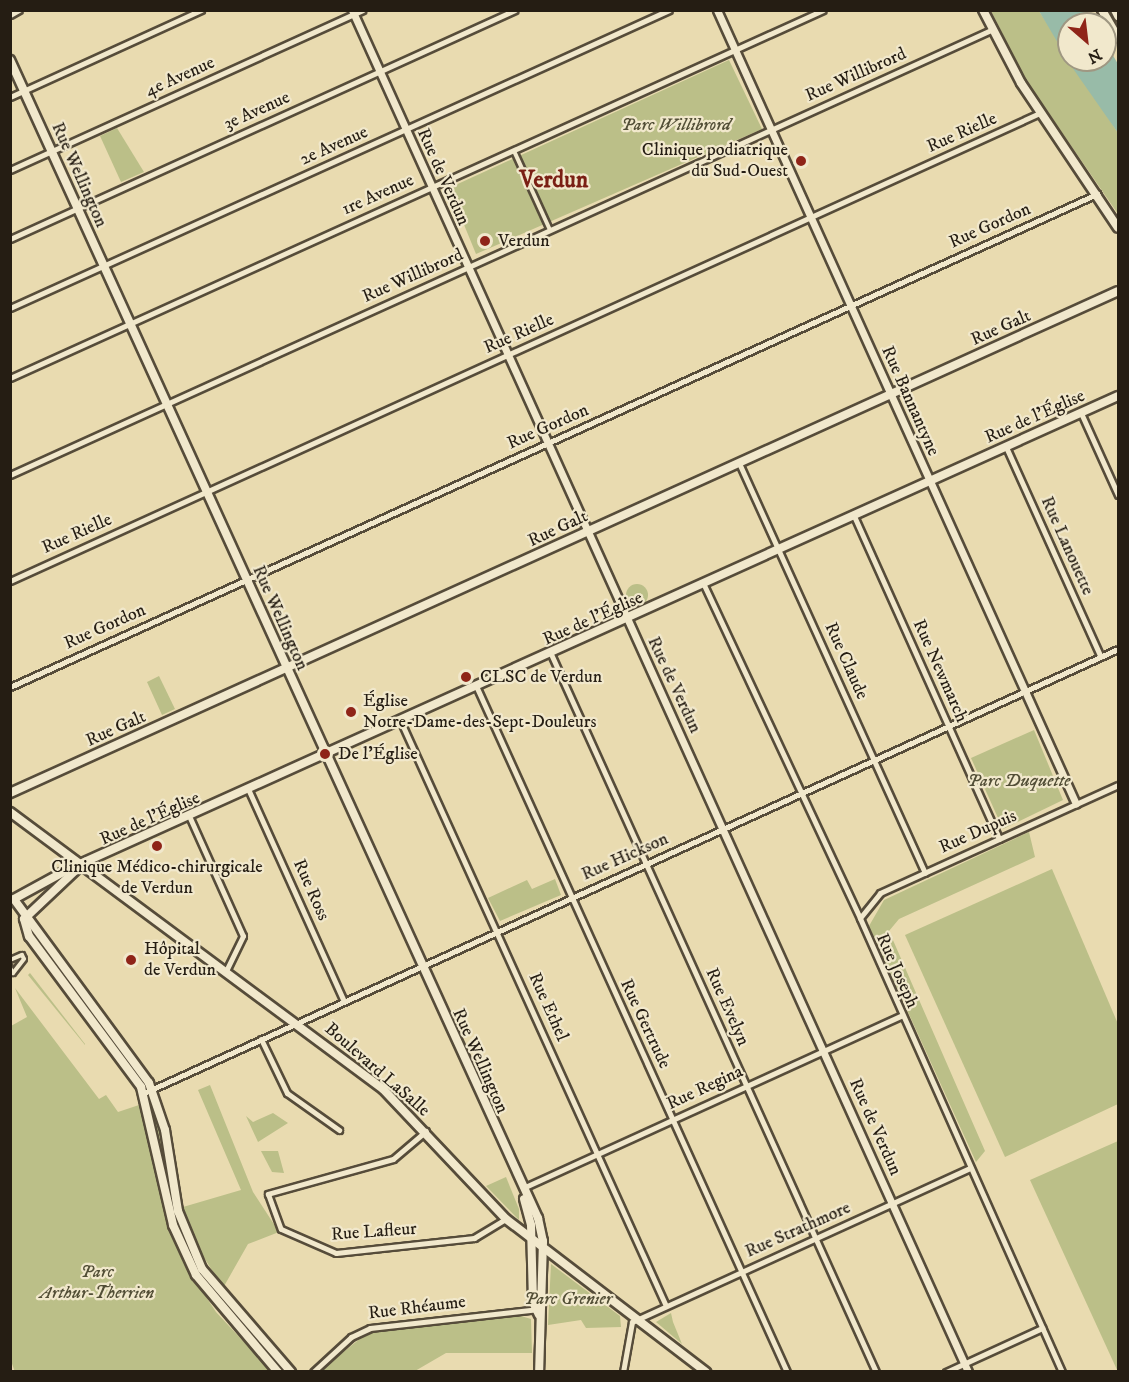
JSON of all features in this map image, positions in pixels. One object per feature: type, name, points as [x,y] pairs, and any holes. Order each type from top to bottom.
[{"type":"main road","points":[[983,10],[1040,113],[1118,226]]},
{"type":"main road","points":[[1102,10],[1119,38]]},
{"type":"main road","points":[[1115,10],[1119,16]]},
{"type":"main road","name":"Rue Wellington","points":[[10,60],[521,1188],[540,1223],[542,1247],[539,1371]]},
{"type":"main road","name":"Rue Galt","points":[[10,793],[1119,291]]},
{"type":"main road","name":"Rue de l'Église","points":[[79,867],[24,919],[14,899],[79,867],[1119,396]]},
{"type":"main road","name":"Boulevard LaSalle","points":[[10,813],[79,867],[298,1022],[393,1098],[506,1219],[706,1371]]},
{"type":"main road","points":[[24,919],[68,970],[138,1063],[152,1089],[178,1211],[198,1261],[225,1302],[291,1371]]},
{"type":"main road","points":[[24,919],[23,927],[130,1068],[144,1094],[169,1209],[184,1252],[212,1298],[278,1371]]},
{"type":"main road","points":[[40,950],[47,944]]},
{"type":"main road","points":[[60,976],[68,970]]},
{"type":"main road","points":[[130,1068],[138,1063]]},
{"type":"main road","name":"Rue Wellington","points":[[521,1188],[531,1239],[539,1311]]},
{"type":"street","points":[[10,15],[20,10]]},
{"type":"street","points":[[10,97],[201,10]]},
{"type":"street","name":"4e Avenue","points":[[10,170],[353,12],[362,10]]},
{"type":"street","name":"3e Avenue","points":[[10,239],[515,10]]},
{"type":"street","name":"2e Avenue","points":[[10,309],[669,10]]},
{"type":"street","name":"Rue Bannantyne","points":[[717,10],[1076,804]]},
{"type":"street","name":"1re Avenue","points":[[10,378],[823,10]]},
{"type":"street","name":"Rue de Verdun","points":[[353,12],[968,1371]]},
{"type":"street","name":"Rue Willibrord","points":[[10,476],[993,29]]},
{"type":"street","name":"Rue Rielle","points":[[10,581],[1040,113]]},
{"type":"street","points":[[514,151],[550,230]]},
{"type":"street","name":"Rue Gordon","points":[[10,687],[1097,194]]},
{"type":"street","points":[[1081,413],[1119,495]]},
{"type":"street","name":"Rue Lanouette","points":[[1006,447],[1101,657]]},
{"type":"street","name":"Rue Claude","points":[[739,463],[925,873]]},
{"type":"street","name":"Rue Newmarch","points":[[854,516],[999,839]]},
{"type":"street","name":"Rue Joseph","points":[[704,585],[799,794],[860,918],[901,1016],[1062,1371]]},
{"type":"street","name":"Rue Hickson","points":[[144,1094],[1119,649]]},
{"type":"street","name":"Rue Evelyn","points":[[551,654],[876,1371]]},
{"type":"street","name":"Rue Gertrude","points":[[477,688],[787,1371]]},
{"type":"street","name":"Rue Ethel","points":[[401,722],[666,1306]]},
{"type":"street","name":"Rue Dupuis","points":[[860,918],[873,898],[1119,785]]},
{"type":"street","name":"Rue Ross","points":[[249,791],[344,1001]]},
{"type":"street","points":[[190,818],[243,936],[226,971]]},
{"type":"street","points":[[10,960],[22,955],[24,959],[13,973],[10,968]]},
{"type":"street","name":"Rue Regina","points":[[521,1188],[901,1016]]},
{"type":"street","points":[[261,1039],[287,1094],[339,1130]]},
{"type":"street","name":"Rue Lafleur","points":[[426,1131],[393,1160],[267,1196],[282,1230],[331,1253],[474,1238],[506,1219]]},
{"type":"street","name":"Rue Strathmore","points":[[638,1319],[970,1168]]},
{"type":"street","name":"Rue Rhéaume","points":[[313,1371],[351,1337],[370,1328],[539,1311]]},
{"type":"street","points":[[623,1371],[628,1328],[638,1319]]},
{"type":"street","points":[[946,1371],[1042,1328]]},
{"type":"green space","points":[[991,11],[1039,11],[1057,39],[1057,72],[1078,72],[1118,133],[1118,214],[1024,77]]},
{"type":"green space","name":"Parc Willibrord","points":[[729,60],[762,129],[476,254],[449,188]]},
{"type":"green space","points":[[117,128],[144,172],[121,182],[100,136]]},
{"type":"green space","points":[[637,584],[645,587],[648,595],[645,603],[637,606],[629,603],[626,595],[629,587]]},
{"type":"green space","points":[[159,676],[175,709],[162,715],[147,682]]},
{"type":"green space","name":"Parc Duquette","points":[[1034,730],[1063,800],[1003,829],[971,758]]},
{"type":"green space","points":[[1029,832],[1035,857],[899,919],[889,931],[985,1151],[976,1162],[869,926],[884,900]]},
{"type":"green space","points":[[1052,869],[1118,1024],[1118,1104],[1005,1157],[905,935]]},
{"type":"green space","points":[[555,879],[561,895],[500,921],[488,898],[527,880],[532,889]]},
{"type":"green space","points":[[30,973],[85,1044],[85,1045],[28,975]]},
{"type":"green space","name":"Parc Arthur-Therrien","points":[[15,988],[99,1099],[106,1095],[118,1112],[142,1104],[165,1215],[183,1262],[216,1312],[271,1371],[15,1372],[11,1361],[11,1026],[27,1017]]},
{"type":"green space","points":[[210,1085],[253,1192],[279,1232],[248,1244],[223,1288],[200,1251],[183,1207],[241,1190],[198,1090]]},
{"type":"green space","points":[[150,1100],[160,1124],[187,1248],[174,1216]]},
{"type":"green space","points":[[273,1113],[288,1123],[258,1142],[246,1116],[253,1122]]},
{"type":"green space","points":[[1118,1141],[1118,1372],[1030,1180]]},
{"type":"green space","points":[[261,1151],[278,1151],[284,1173],[272,1172]]},
{"type":"green space","points":[[506,1177],[519,1209],[519,1220],[486,1186]]},
{"type":"green space","name":"Parc Grenier","points":[[551,1264],[620,1316],[621,1327],[586,1328],[581,1320],[548,1325]]},
{"type":"green space","points":[[671,1313],[673,1322],[682,1344],[656,1322]]},
{"type":"green space","points":[[521,1316],[531,1319],[532,1353],[446,1353],[415,1371],[320,1371],[367,1333]]},
{"type":"shaded area","points":[[1039,11],[1087,11],[1057,12],[1057,41]]},
{"type":"shaded area","points":[[1117,62],[1118,133],[1075,72],[1117,72]]},
{"type":"place","name":"Clinique podiatrique du Sud-Ouest","points":[[801,161]]},
{"type":"place","name":"Verdun","points":[[485,241]]},
{"type":"place","name":"CLSC de Verdun","points":[[466,677]]},
{"type":"place","name":"Église Notre-Dame-des-Sept-Douleurs","points":[[351,712]]},
{"type":"place","name":"De l'Église","points":[[325,754]]},
{"type":"place","name":"Clinique Médico-chirurgicale de Verdun","points":[[157,846]]},
{"type":"place","name":"Hôpital de Verdun","points":[[131,960]]},
{"type":"district","name":"Verdun","points":[[554,181]]}]
